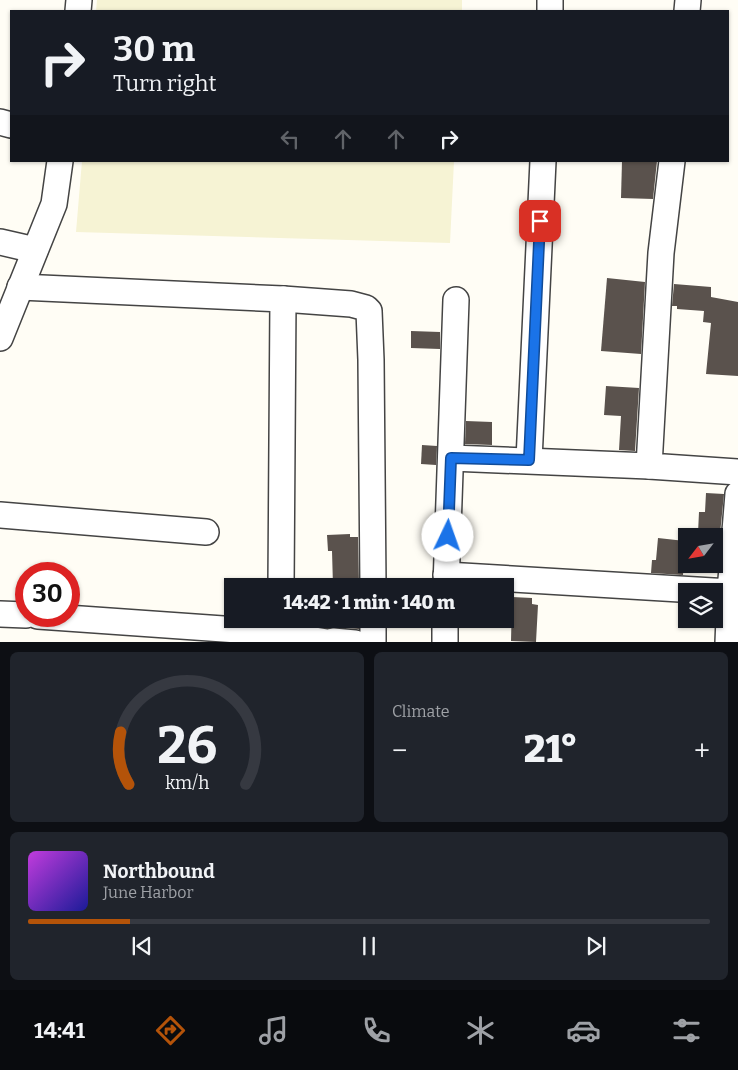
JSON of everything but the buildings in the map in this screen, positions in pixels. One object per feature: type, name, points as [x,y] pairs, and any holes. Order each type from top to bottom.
[{"type":"street","points":[[0,338],[54,204],[60,162]]},
{"type":"street","points":[[529,460],[543,162]]},
{"type":"street","points":[[649,466],[661,253],[672,162]]},
{"type":"street","points":[[0,242],[35,250]]},
{"type":"street","points":[[20,287],[283,299],[352,304],[366,308],[369,312],[373,578]]},
{"type":"street","points":[[281,578],[283,299]]},
{"type":"street","points":[[446,578],[456,300]]},
{"type":"street","points":[[451,458],[529,460],[738,472]]},
{"type":"street","points":[[728,642],[738,494]]},
{"type":"street","points":[[0,515],[206,532]]},
{"type":"street","points":[[514,583],[730,592]]},
{"type":"street","points":[[0,614],[15,615]]},
{"type":"street","points":[[80,619],[273,632],[340,642]]},
{"type":"street","points":[[373,628],[373,642]]},
{"type":"street","points":[[445,628],[445,642]]},
{"type":"shaded area","points":[[97,0],[462,0],[462,10],[96,10]]},
{"type":"shaded area","points":[[82,162],[454,162],[450,243],[76,232]]},
{"type":"route","points":[[448,536],[451,458],[529,460],[540,221]]}]
